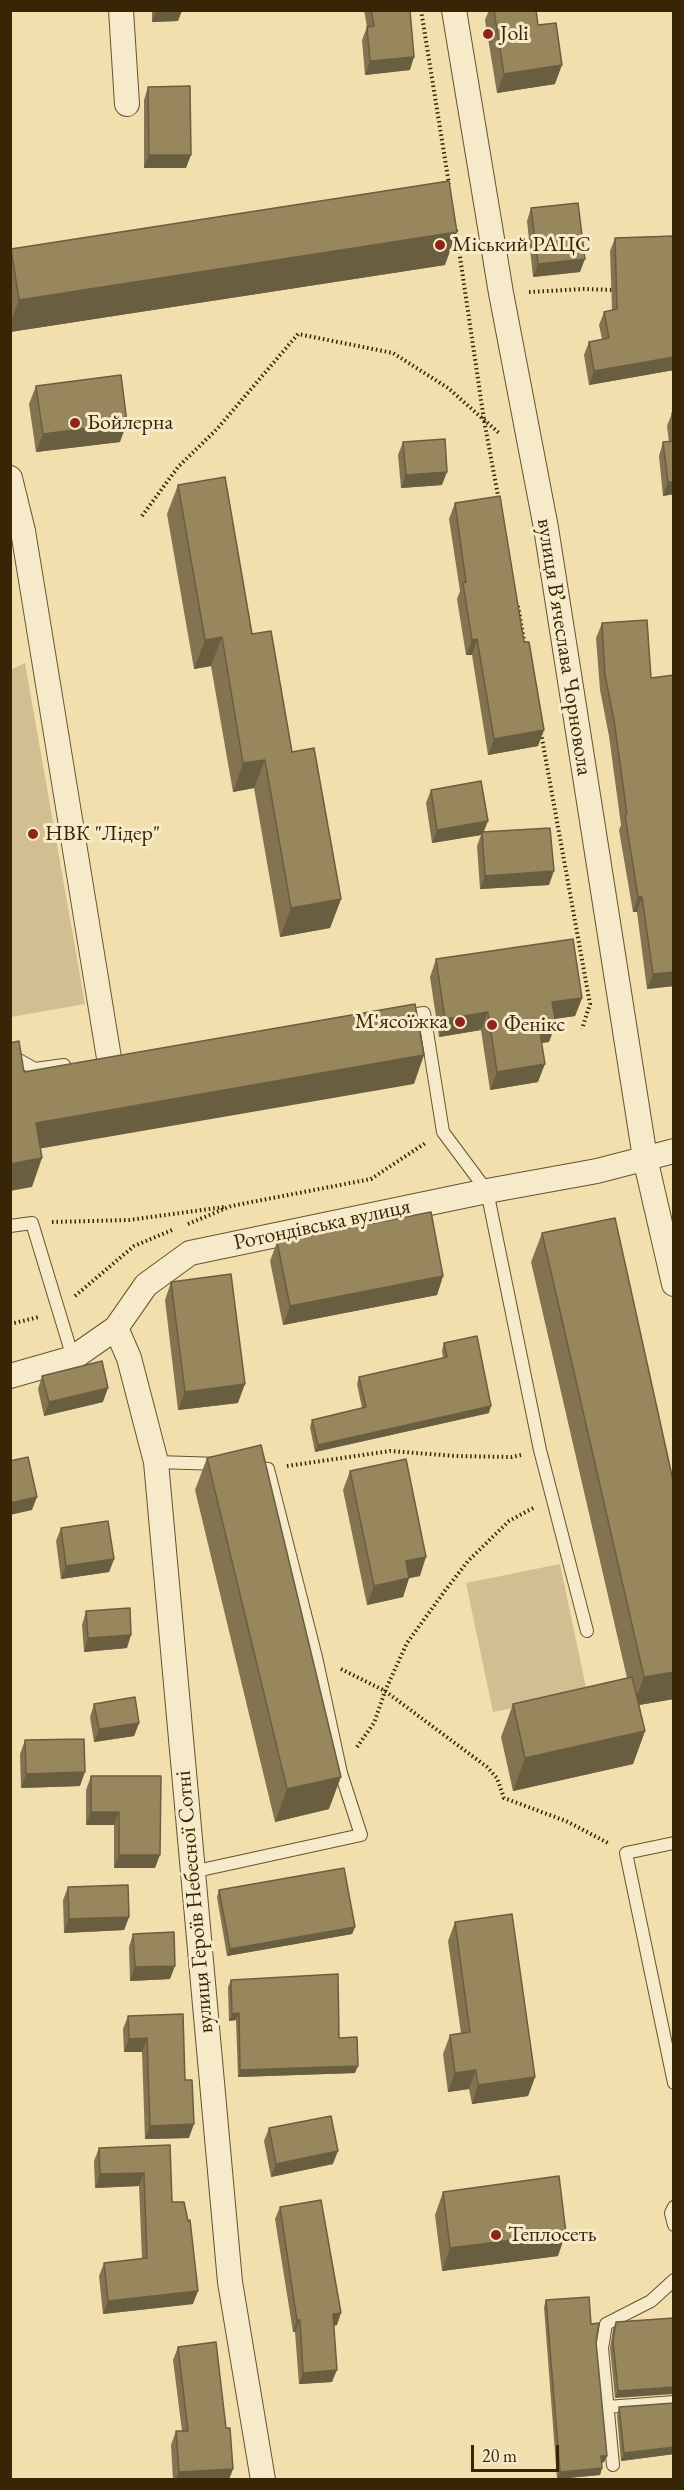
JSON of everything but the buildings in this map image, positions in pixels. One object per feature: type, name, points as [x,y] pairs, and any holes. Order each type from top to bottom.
[{"type":"street","points":[[121,10],[127,104]]},
{"type":"street","name":"вулиця Вʼячеслава Чорновола","points":[[454,10],[501,293],[546,528],[645,1158],[674,1284]]},
{"type":"street","points":[[10,478],[23,531],[109,1058]]},
{"type":"street","name":"Ротондівська вулиця","points":[[10,1376],[73,1358],[116,1328],[146,1285],[190,1253],[487,1191],[597,1171],[674,1151]]},
{"type":"street","name":"вулиця Героїв Небесної Сотні","points":[[116,1328],[129,1358],[156,1462],[230,2282],[263,2480]]},
{"type":"lane","points":[[388,1018],[424,1012],[443,1132],[487,1191],[540,1450],[587,1631]]},
{"type":"lane","points":[[10,1055],[35,1070],[77,1063]]},
{"type":"lane","points":[[10,1226],[32,1223],[73,1358]]},
{"type":"lane","points":[[156,1462],[268,1469],[316,1657],[340,1773],[361,1835],[192,1872]]},
{"type":"lane","points":[[674,1843],[626,1853],[674,2083]]},
{"type":"lane","points":[[674,2208],[671,2213],[674,2225]]},
{"type":"lane","points":[[613,2465],[602,2348],[606,2324],[651,2301],[674,2280]]},
{"type":"lane","points":[[608,2407],[674,2402]]},
{"type":"path","points":[[421,10],[451,196]]},
{"type":"path","points":[[454,219],[484,420],[499,501]]},
{"type":"path","points":[[501,293],[584,289],[618,290]]},
{"type":"path","points":[[142,516],[178,467],[217,429],[298,334],[393,353],[448,388],[502,436]]},
{"type":"path","points":[[516,595],[527,653]]},
{"type":"path","points":[[539,724],[590,1004],[582,1029]]},
{"type":"path","points":[[32,1223],[129,1220],[231,1206]]},
{"type":"path","points":[[268,1469],[390,1451],[455,1456],[512,1457],[540,1450]]},
{"type":"path","points":[[340,1773],[374,1723],[385,1691],[407,1643],[468,1561],[510,1521],[551,1497]]},
{"type":"path","points":[[316,1657],[385,1691],[487,1767],[497,1778],[504,1798],[566,1821],[626,1853]]},
{"type":"shaded area","name":"НВК \"Лідер\"","points":[[25,663],[85,1004],[11,1017],[10,670]]},
{"type":"shaded area","points":[[560,1564],[587,1692],[493,1712],[466,1583]]},
{"type":"place","name":"Joli","points":[[488,34]]},
{"type":"place","name":"Міський РАЦС","points":[[440,245]]},
{"type":"place","name":"Бойлерна","points":[[75,423]]},
{"type":"place","name":"НВК \"Лідер\"","points":[[33,834]]},
{"type":"place","name":"М'ясоїжка","points":[[460,1022]]},
{"type":"place","name":"Фенікс","points":[[492,1025]]},
{"type":"place","name":"Теплосеть","points":[[496,2235]]}]
